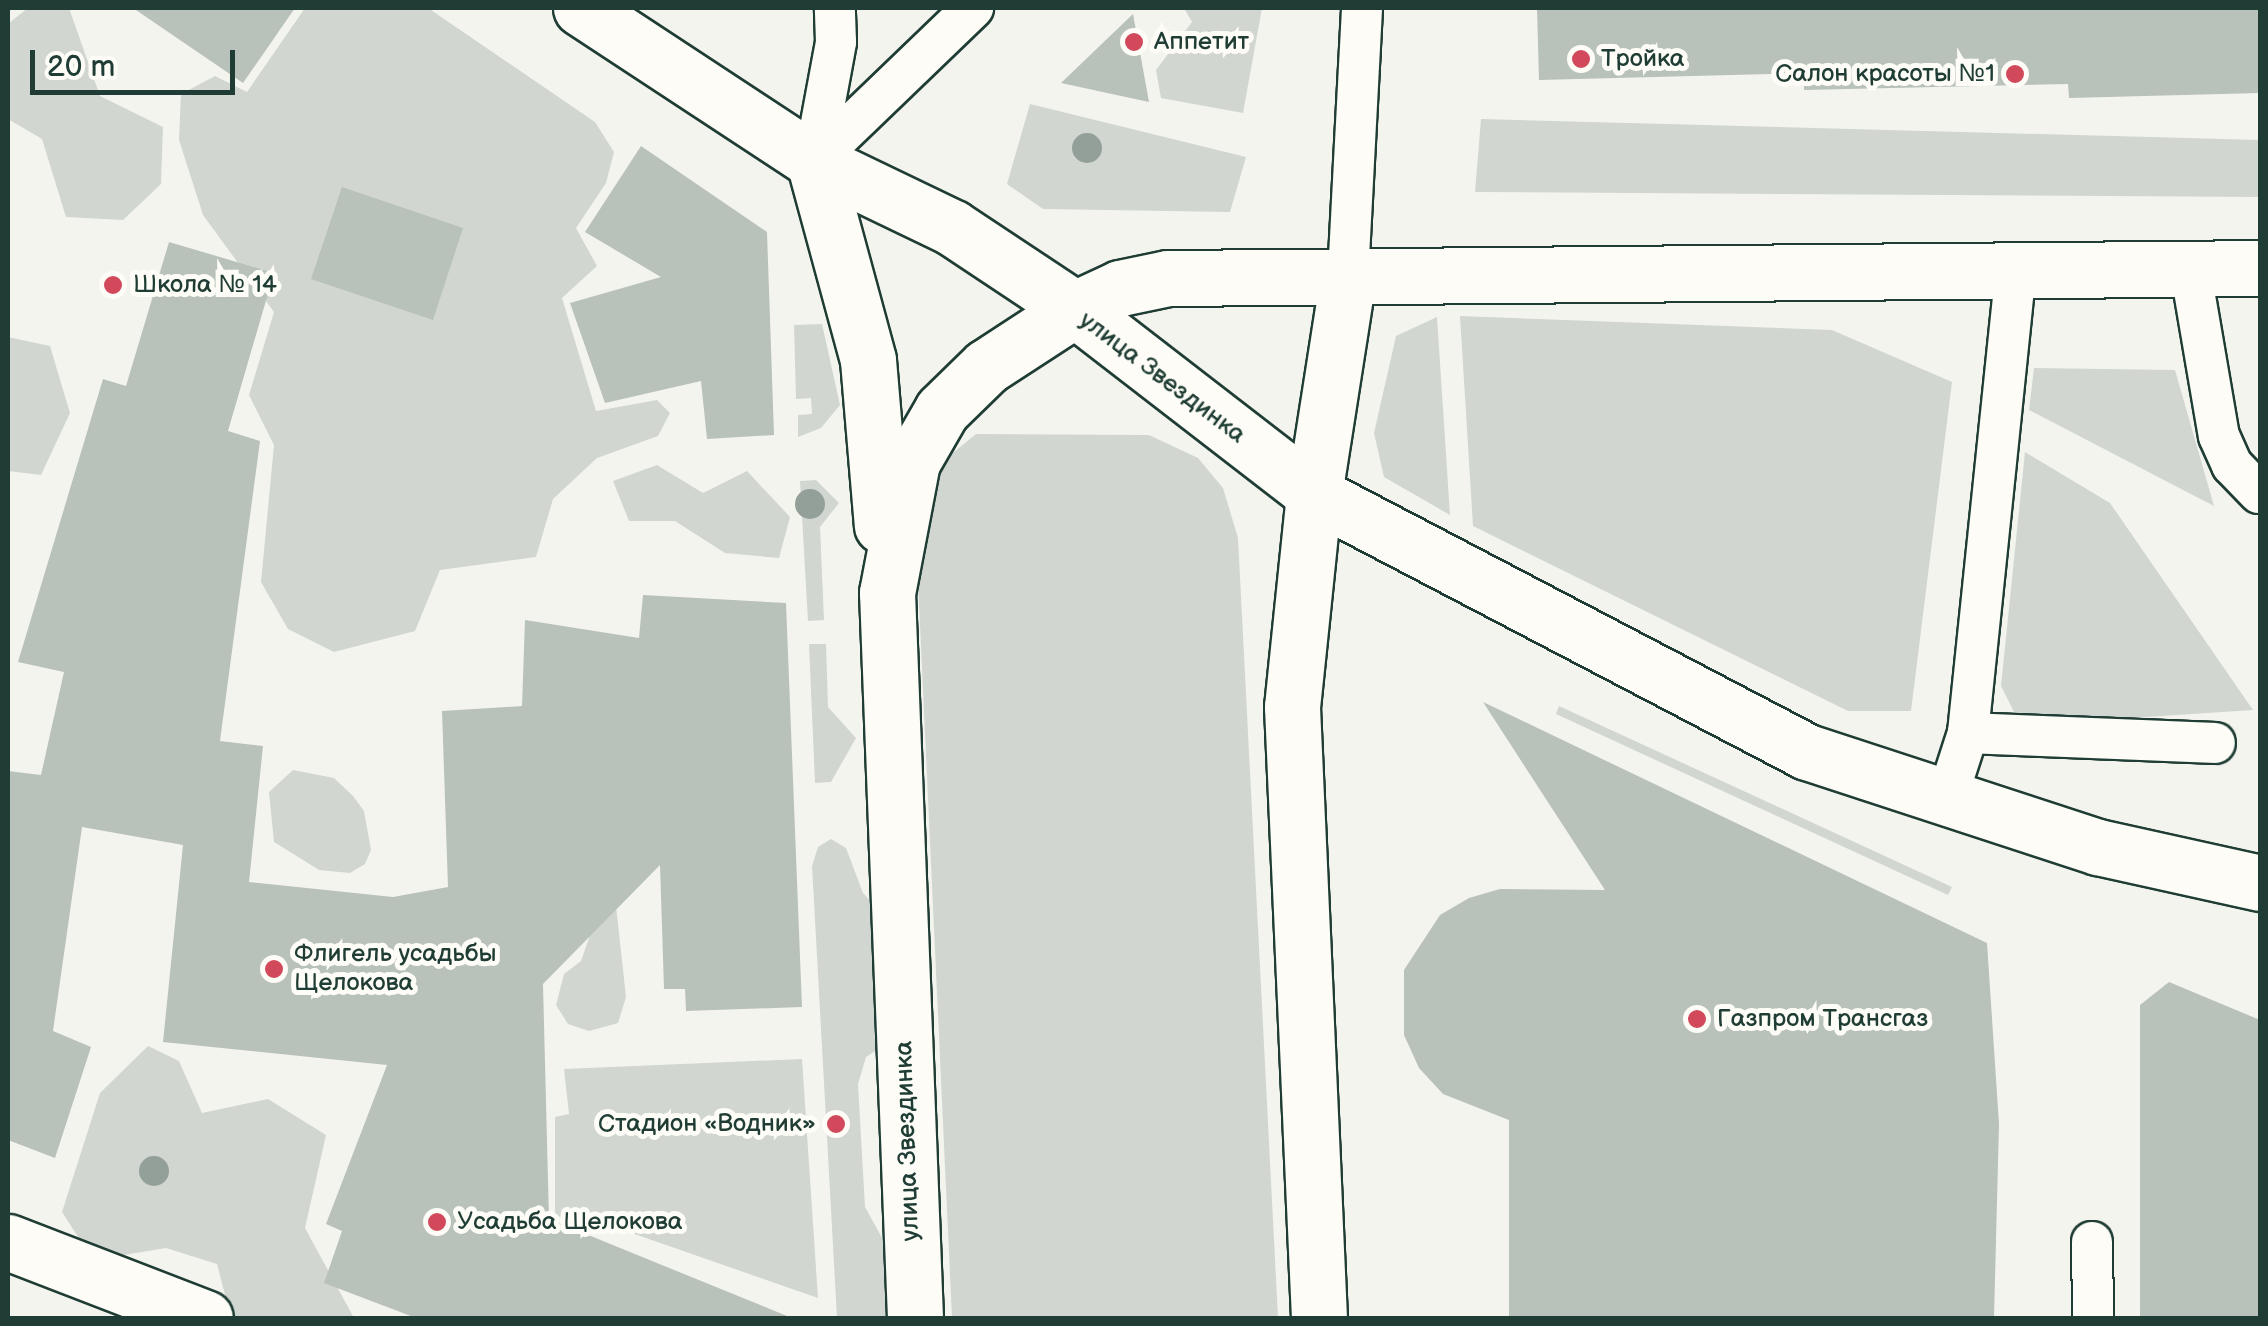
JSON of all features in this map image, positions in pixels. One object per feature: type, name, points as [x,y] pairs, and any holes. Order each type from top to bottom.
[{"type":"street","points":[[582,8],[814,161],[953,228],[1076,308],[1120,288],[1168,278],[1665,276],[2016,266],[2260,268]]},
{"type":"street","points":[[814,161],[868,360],[887,593]]},
{"type":"street","points":[[1320,1318],[1292,706],[1314,494],[1348,276]]},
{"type":"street","name":"улица Звездинка","points":[[916,1318],[887,593],[912,462],[942,410],[986,367],[1076,308],[1314,494],[1807,752],[1946,802],[2098,848],[2260,883]]},
{"type":"street","points":[[8,1242],[206,1318]]},
{"type":"lane","points":[[814,161],[836,42],[835,8]]},
{"type":"lane","points":[[814,161],[973,8]]},
{"type":"lane","points":[[1348,276],[1362,8]]},
{"type":"lane","points":[[1946,802],[1968,733],[2016,266]]},
{"type":"lane","points":[[2190,267],[2219,436],[2232,465],[2258,492]]},
{"type":"lane","points":[[1968,733],[2215,743]]},
{"type":"lane","points":[[2092,1242],[2093,1318]]},
{"type":"shaded area","points":[[28,8],[69,8],[100,96],[163,127],[161,184],[123,220],[66,217],[42,139],[8,119],[8,24]]},
{"type":"shaded area","points":[[305,8],[428,8],[595,122],[614,152],[606,183],[576,228],[597,266],[562,298],[596,411],[657,400],[670,413],[658,436],[597,458],[553,499],[536,557],[440,570],[415,631],[334,652],[288,629],[261,582],[274,445],[249,395],[274,312],[203,215],[179,140],[181,94],[215,76],[247,92]]},
{"type":"shaded area","points":[[1184,8],[1262,8],[1243,113],[1161,98],[1156,70],[1192,22]]},
{"type":"shaded area","points":[[1030,104],[1246,157],[1230,212],[1043,209],[1007,184]]},
{"type":"shaded area","points":[[1481,119],[2260,140],[2260,197],[1475,192]]},
{"type":"shaded area","points":[[1460,316],[1832,330],[1952,382],[1911,711],[1848,711],[1473,526]]},
{"type":"shaded area","points":[[1437,317],[1450,515],[1384,477],[1374,433],[1396,336]]},
{"type":"shaded area","points":[[822,324],[840,405],[821,428],[798,437],[798,415],[812,414],[811,398],[796,399],[794,325]]},
{"type":"shaded area","points":[[8,337],[50,346],[70,413],[41,475],[8,471]]},
{"type":"shaded area","points":[[2034,368],[2175,370],[2214,506],[2029,410]]},
{"type":"shaded area","points":[[976,434],[1149,435],[1198,458],[1223,488],[1238,538],[1278,1318],[952,1318],[915,517],[948,457]]},
{"type":"shaded area","points":[[2025,452],[2110,503],[2253,710],[2040,724],[2014,712],[2001,686]]},
{"type":"shaded area","points":[[657,465],[703,493],[747,471],[790,517],[779,558],[725,553],[675,521],[629,521],[613,481]]},
{"type":"shaded area","points":[[816,480],[839,503],[820,527],[824,620],[808,621],[800,481]]},
{"type":"shaded area","points":[[809,644],[826,644],[828,707],[856,738],[831,782],[815,783]]},
{"type":"shaded area","points":[[1559,706],[1952,887],[1948,895],[1556,714]]},
{"type":"shaded area","points":[[293,770],[334,778],[353,796],[364,811],[371,850],[365,864],[350,873],[319,870],[274,842],[269,792]]},
{"type":"shaded area","points":[[831,839],[846,848],[863,893],[877,908],[884,1045],[866,1057],[858,1084],[865,1207],[886,1245],[890,1318],[837,1318],[812,866],[818,847]]},
{"type":"shaded area","points":[[615,897],[626,997],[618,1023],[589,1031],[568,1024],[556,1005],[564,974],[581,961],[589,938],[589,909]]},
{"type":"shaded area","points":[[148,1046],[179,1061],[202,1113],[268,1099],[326,1135],[305,1228],[354,1318],[231,1318],[217,1264],[166,1248],[93,1260],[62,1212],[100,1093]]},
{"type":"shaded area","points":[[802,1059],[818,1298],[603,1223],[555,1216],[555,1117],[569,1114],[564,1069]]},
{"type":"building","points":[[133,8],[295,8],[243,83]]},
{"type":"building","points":[[1537,8],[2260,8],[2260,93],[2069,98],[2068,84],[1804,90],[1804,73],[1539,80]]},
{"type":"building","name":"Аппетит","points":[[1133,14],[1149,102],[1061,83]]},
{"type":"building","points":[[641,146],[767,232],[774,435],[707,439],[701,381],[605,403],[570,303],[661,277],[585,232]]},
{"type":"building","points":[[342,187],[463,228],[433,320],[311,279]]},
{"type":"building","points":[[169,242],[274,273],[228,431],[260,441],[220,741],[263,746],[249,882],[393,897],[448,887],[442,711],[522,706],[525,620],[639,638],[643,595],[786,603],[802,1007],[686,1011],[685,989],[664,989],[660,865],[543,984],[549,1219],[792,1318],[416,1318],[324,1283],[342,1231],[326,1224],[387,1065],[163,1042],[183,845],[82,827],[53,1031],[91,1047],[55,1158],[8,1140],[8,771],[41,775],[64,672],[18,662],[103,379],[126,386]]},
{"type":"building","name":"Газпром Трансгаз","points":[[1483,702],[1987,943],[1999,1124],[1994,1318],[1509,1318],[1509,1120],[1443,1094],[1419,1068],[1404,1035],[1404,970],[1440,915],[1469,898],[1500,889],[1605,890]]},
{"type":"building","points":[[2169,982],[2260,1020],[2260,1318],[2140,1318],[2140,1005]]},
{"type":"place","name":"Аппетит","points":[[1134,42]]},
{"type":"place","name":"Тройка","points":[[1581,59]]},
{"type":"place","name":"Салон красоты №1","points":[[2015,74]]},
{"type":"place","name":"Школа № 14","points":[[113,285]]},
{"type":"place","name":"Флигель усадьбы Щелокова","points":[[274,969]]},
{"type":"place","name":"Газпром Трансгаз","points":[[1697,1019]]},
{"type":"place","name":"Стадион «Водник»","points":[[836,1124]]},
{"type":"place","name":"Усадьба Щелокова","points":[[437,1222]]}]
